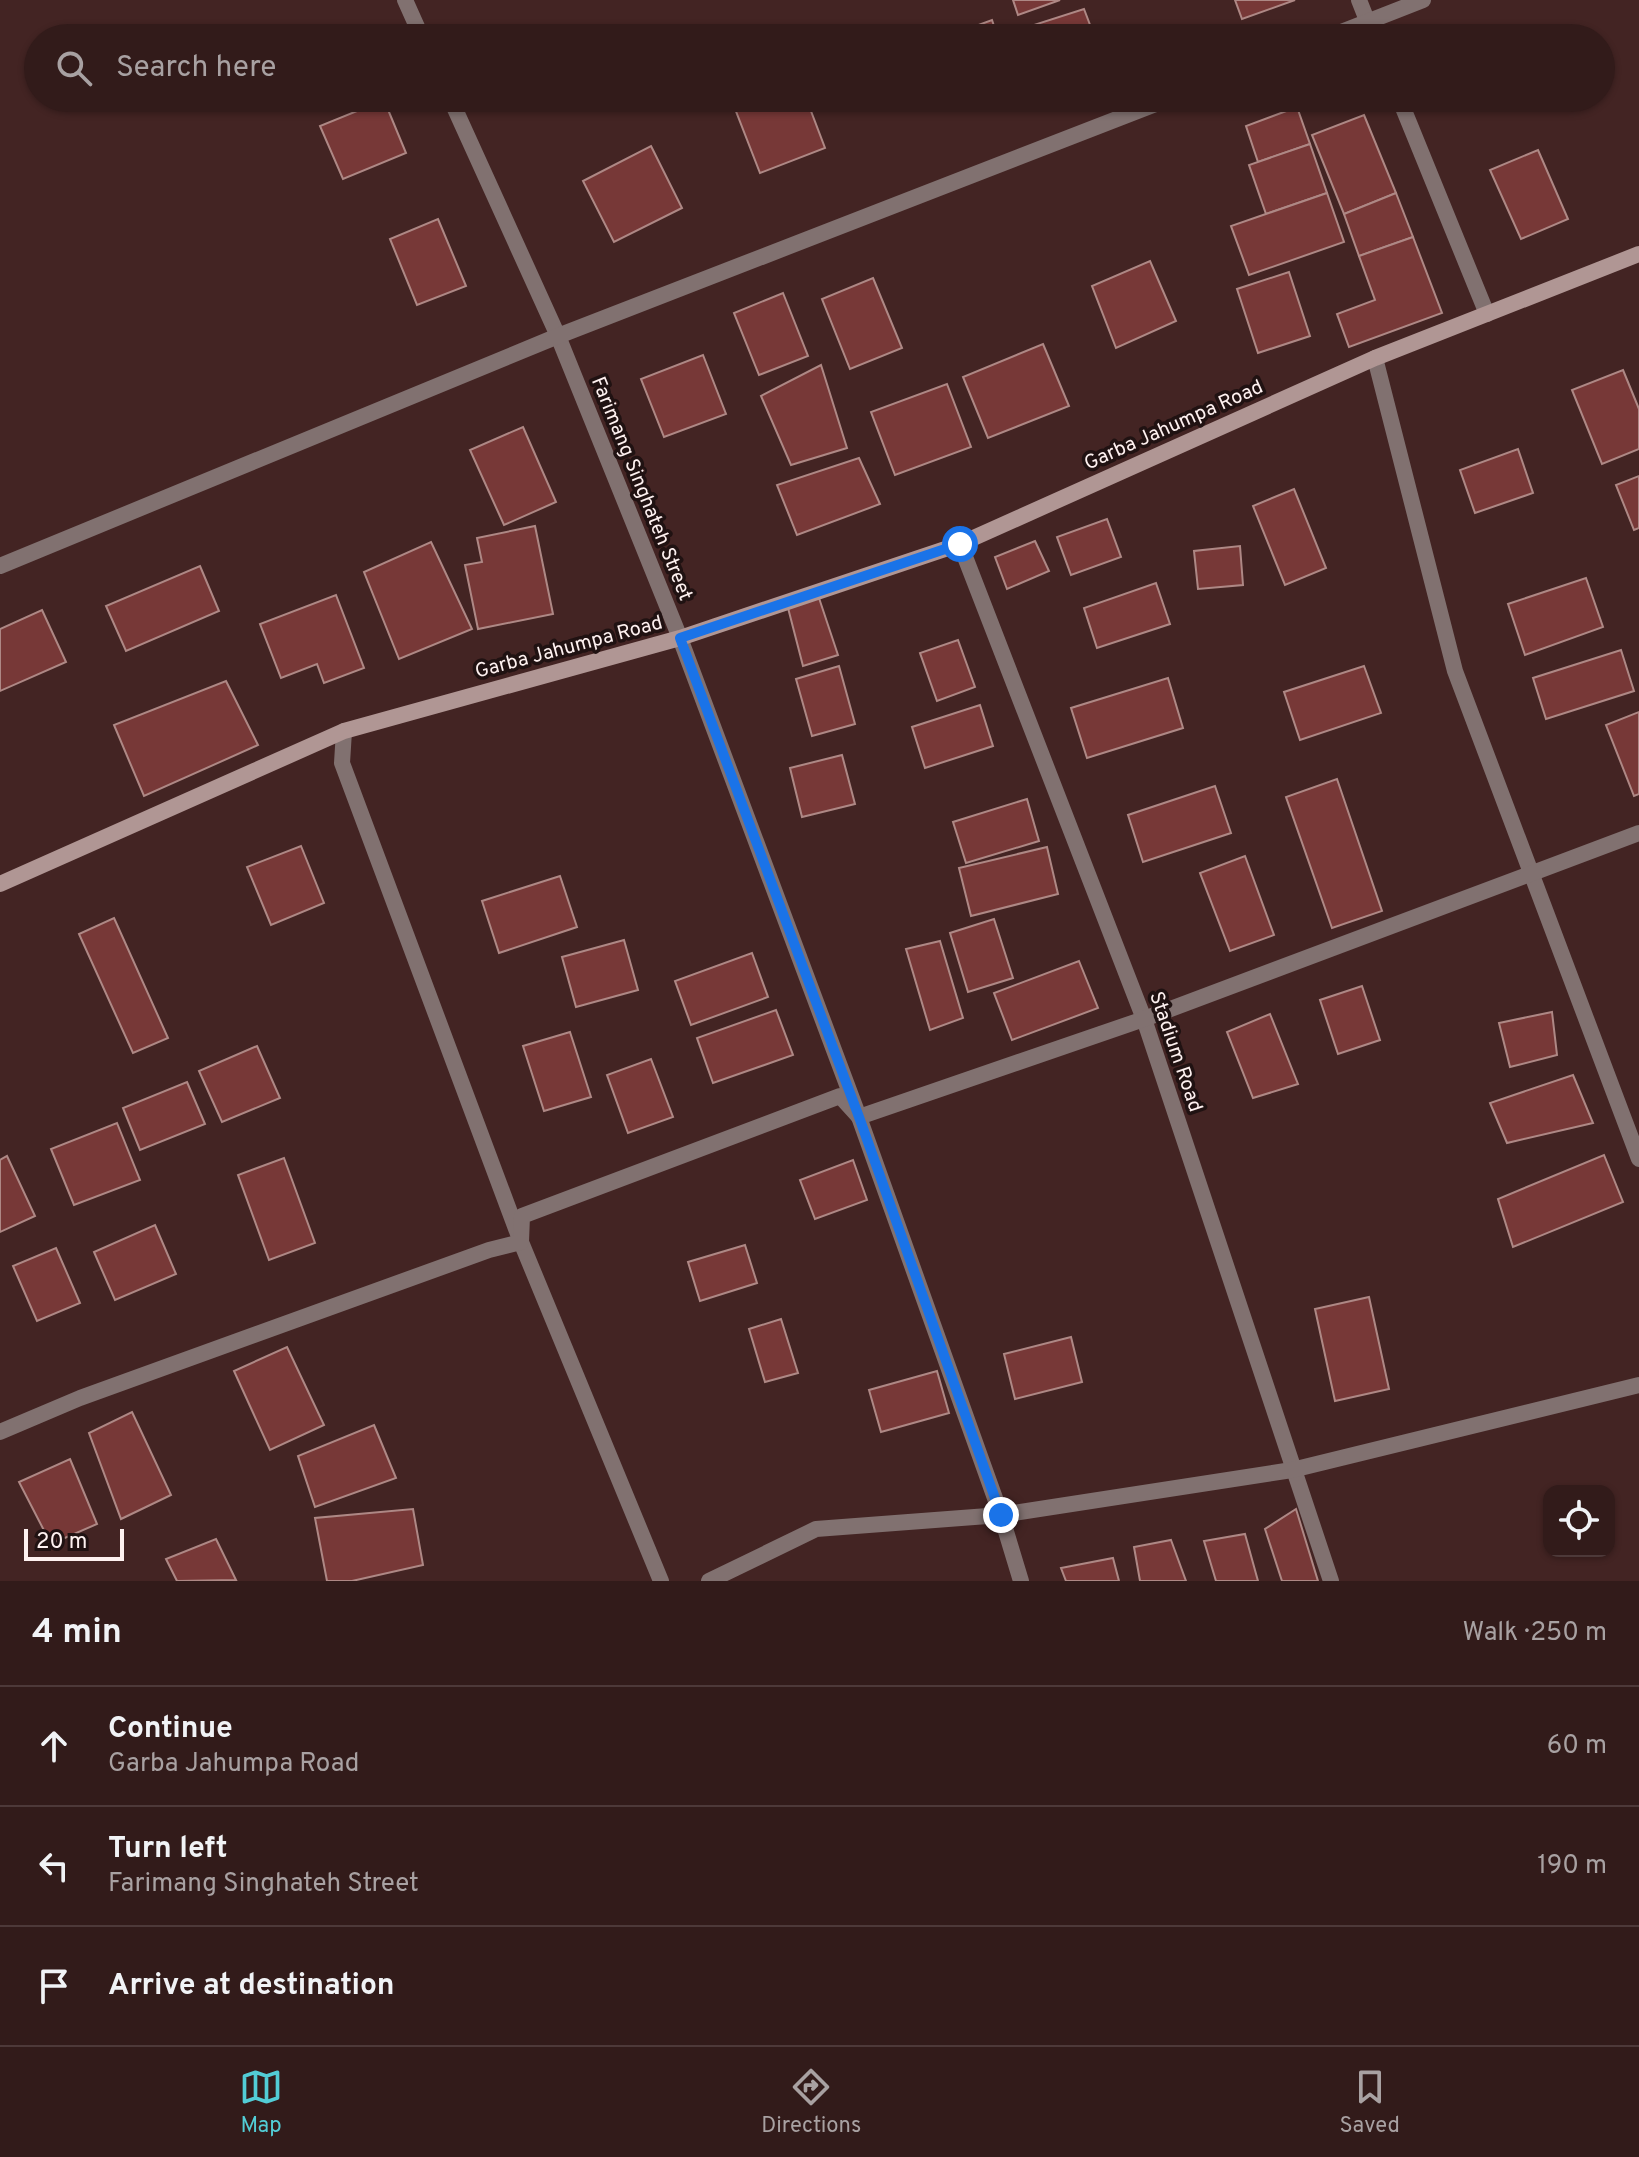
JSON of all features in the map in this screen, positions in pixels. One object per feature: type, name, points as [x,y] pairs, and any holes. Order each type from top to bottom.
[{"type":"street","points":[[405,0],[416,24]]},
{"type":"street","points":[[1359,0],[1368,22]]},
{"type":"street","points":[[1363,24],[1423,0]]},
{"type":"street","name":"Farimang Singhateh Street","points":[[456,112],[558,336],[680,638],[859,1117],[1001,1515],[1021,1581]]},
{"type":"street","points":[[0,566],[558,336],[1135,112]]},
{"type":"street","points":[[1405,112],[1487,314]]},
{"type":"street","name":"Garba Jahumpa Road","points":[[0,884],[344,731],[680,638],[960,544],[1375,358],[1639,254]]},
{"type":"street","points":[[1375,358],[1455,671],[1639,1159]]},
{"type":"street","name":"Stadium Road","points":[[960,544],[1144,1019],[1331,1581]]},
{"type":"street","points":[[344,731],[342,763],[521,1242],[661,1581]]},
{"type":"street","points":[[521,1242],[522,1216],[840,1096],[859,1117],[1144,1019],[1639,833]]},
{"type":"street","points":[[0,1432],[80,1398],[489,1250],[521,1242]]},
{"type":"street","points":[[709,1581],[816,1529],[1001,1515],[1292,1470],[1639,1385]]},
{"type":"building","points":[[1013,0],[1060,0],[1018,15]]},
{"type":"building","points":[[1235,0],[1295,0],[1242,19]]},
{"type":"building","points":[[1084,9],[1090,24],[1037,24]]},
{"type":"building","points":[[354,112],[389,112],[406,153],[343,179],[320,126]]},
{"type":"building","points":[[736,112],[811,112],[825,148],[760,173]]},
{"type":"building","points":[[1284,112],[1299,112],[1310,144],[1258,162],[1246,126]]},
{"type":"building","points":[[1364,115],[1396,193],[1344,214],[1312,135]]},
{"type":"building","points":[[1310,144],[1327,193],[1266,214],[1249,165]]},
{"type":"building","points":[[651,146],[682,208],[614,242],[583,181]]},
{"type":"building","points":[[1538,150],[1568,219],[1521,239],[1490,170]]},
{"type":"building","points":[[1327,193],[1344,242],[1249,275],[1231,226]]},
{"type":"building","points":[[1396,193],[1413,237],[1359,256],[1344,214]]},
{"type":"building","points":[[438,219],[466,286],[417,305],[390,239]]},
{"type":"building","points":[[1413,237],[1442,313],[1349,347],[1337,314],[1375,300],[1359,256]]},
{"type":"building","points":[[1150,261],[1176,321],[1116,348],[1092,286]]},
{"type":"building","points":[[1289,272],[1310,336],[1258,353],[1237,289]]},
{"type":"building","points":[[873,278],[902,348],[850,369],[822,299]]},
{"type":"building","points":[[783,293],[808,356],[759,375],[734,313]]},
{"type":"building","points":[[1043,344],[1069,406],[988,438],[963,377]]},
{"type":"building","points":[[703,355],[726,414],[664,437],[641,379]]},
{"type":"building","points":[[821,365],[847,448],[791,465],[761,396]]},
{"type":"building","points":[[1623,370],[1639,409],[1639,449],[1602,464],[1572,390]]},
{"type":"building","points":[[947,384],[971,447],[895,475],[871,412]]},
{"type":"building","points":[[523,427],[556,502],[504,525],[470,450]]},
{"type":"building","points":[[1518,449],[1533,493],[1475,513],[1460,470]]},
{"type":"building","points":[[859,458],[880,504],[797,535],[777,485]]},
{"type":"building","points":[[1639,476],[1639,528],[1634,530],[1616,485]]},
{"type":"building","points":[[1294,489],[1326,568],[1285,585],[1253,506]]},
{"type":"building","points":[[1107,519],[1121,557],[1071,575],[1057,537]]},
{"type":"building","points":[[535,526],[553,614],[478,629],[465,565],[482,562],[477,538]]},
{"type":"building","points":[[1035,541],[1049,571],[1007,589],[995,557]]},
{"type":"building","points":[[431,542],[472,629],[399,659],[364,572]]},
{"type":"building","points":[[1240,546],[1243,585],[1198,589],[1194,551]]},
{"type":"building","points":[[200,566],[219,611],[126,651],[106,606]]},
{"type":"building","points":[[1586,578],[1603,627],[1525,655],[1508,604]]},
{"type":"building","points":[[1156,583],[1170,624],[1097,648],[1084,608]]},
{"type":"building","points":[[336,595],[364,668],[324,683],[317,664],[281,678],[260,624]]},
{"type":"building","points":[[819,598],[838,655],[803,666],[787,604]]},
{"type":"building","points":[[42,610],[66,662],[0,691],[0,629]]},
{"type":"building","points":[[958,640],[975,687],[937,701],[920,653]]},
{"type":"building","points":[[1621,650],[1634,691],[1546,719],[1533,678]]},
{"type":"building","points":[[839,666],[855,724],[812,736],[796,679]]},
{"type":"building","points":[[1364,666],[1381,713],[1300,740],[1284,692]]},
{"type":"building","points":[[1168,678],[1183,728],[1087,758],[1071,708]]},
{"type":"building","points":[[226,681],[258,745],[144,796],[114,725]]},
{"type":"building","points":[[980,705],[993,746],[925,768],[912,727]]},
{"type":"building","points":[[1639,712],[1639,794],[1634,796],[1606,725]]},
{"type":"building","points":[[842,755],[855,804],[802,817],[790,768]]},
{"type":"building","points":[[1337,779],[1382,911],[1332,928],[1286,797]]},
{"type":"building","points":[[1215,786],[1231,833],[1143,862],[1128,815]]},
{"type":"building","points":[[1027,799],[1039,841],[966,863],[953,822]]},
{"type":"building","points":[[301,846],[324,903],[271,925],[247,867]]},
{"type":"building","points":[[1047,847],[1058,894],[971,916],[959,868]]},
{"type":"building","points":[[1245,856],[1274,935],[1230,951],[1200,873]]},
{"type":"building","points":[[560,876],[577,927],[499,953],[482,901]]},
{"type":"building","points":[[114,918],[168,1038],[133,1053],[79,934]]},
{"type":"building","points":[[994,919],[1013,978],[968,992],[950,933]]},
{"type":"building","points":[[624,940],[638,990],[576,1007],[562,957]]},
{"type":"building","points":[[940,941],[963,1018],[930,1030],[906,949]]},
{"type":"building","points":[[752,953],[768,997],[691,1025],[675,981]]},
{"type":"building","points":[[1079,961],[1098,1008],[1012,1040],[994,993]]},
{"type":"building","points":[[1362,986],[1380,1040],[1338,1054],[1320,1000]]},
{"type":"building","points":[[776,1010],[793,1055],[713,1083],[697,1038]]},
{"type":"building","points":[[1552,1012],[1557,1055],[1510,1067],[1499,1023]]},
{"type":"building","points":[[1270,1014],[1298,1084],[1253,1098],[1227,1032]]},
{"type":"building","points":[[570,1032],[591,1097],[544,1111],[523,1046]]},
{"type":"building","points":[[257,1046],[280,1098],[222,1122],[199,1071]]},
{"type":"building","points":[[651,1059],[673,1117],[628,1133],[607,1075]]},
{"type":"building","points":[[1573,1075],[1593,1123],[1507,1143],[1490,1103]]},
{"type":"building","points":[[187,1082],[205,1124],[140,1150],[123,1108]]},
{"type":"building","points":[[117,1123],[140,1180],[74,1205],[51,1149]]},
{"type":"building","points":[[1604,1155],[1623,1202],[1513,1247],[1498,1199]]},
{"type":"building","points":[[7,1156],[35,1216],[0,1232],[0,1160]]},
{"type":"building","points":[[284,1158],[315,1243],[269,1260],[238,1175]]},
{"type":"building","points":[[853,1160],[867,1200],[815,1219],[800,1180]]},
{"type":"building","points":[[155,1225],[176,1274],[115,1300],[94,1252]]},
{"type":"building","points":[[745,1245],[757,1283],[700,1301],[688,1262]]},
{"type":"building","points":[[56,1248],[80,1303],[37,1321],[13,1266]]},
{"type":"building","points":[[1369,1297],[1389,1389],[1335,1401],[1315,1309]]},
{"type":"building","points":[[781,1319],[798,1373],[765,1382],[749,1329]]},
{"type":"building","points":[[1071,1337],[1082,1382],[1015,1399],[1004,1354]]},
{"type":"building","points":[[287,1347],[324,1425],[270,1450],[234,1371]]},
{"type":"building","points":[[937,1371],[949,1413],[881,1432],[869,1390]]},
{"type":"building","points":[[132,1412],[171,1495],[121,1519],[89,1433]]},
{"type":"building","points":[[374,1425],[396,1478],[315,1507],[298,1456]]},
{"type":"building","points":[[70,1459],[97,1524],[51,1544],[19,1482]]},
{"type":"building","points":[[413,1509],[423,1565],[352,1581],[327,1581],[315,1518]]},
{"type":"building","points":[[1296,1509],[1318,1581],[1282,1581],[1265,1529]]},
{"type":"building","points":[[1245,1534],[1258,1581],[1216,1581],[1204,1541]]},
{"type":"building","points":[[216,1539],[236,1580],[177,1581],[166,1559]]},
{"type":"building","points":[[1171,1540],[1186,1581],[1140,1581],[1134,1547]]},
{"type":"building","points":[[1113,1558],[1119,1581],[1066,1581],[1061,1568]]},
{"type":"route","points":[[960,544],[680,638],[859,1117],[1001,1515]]}]
